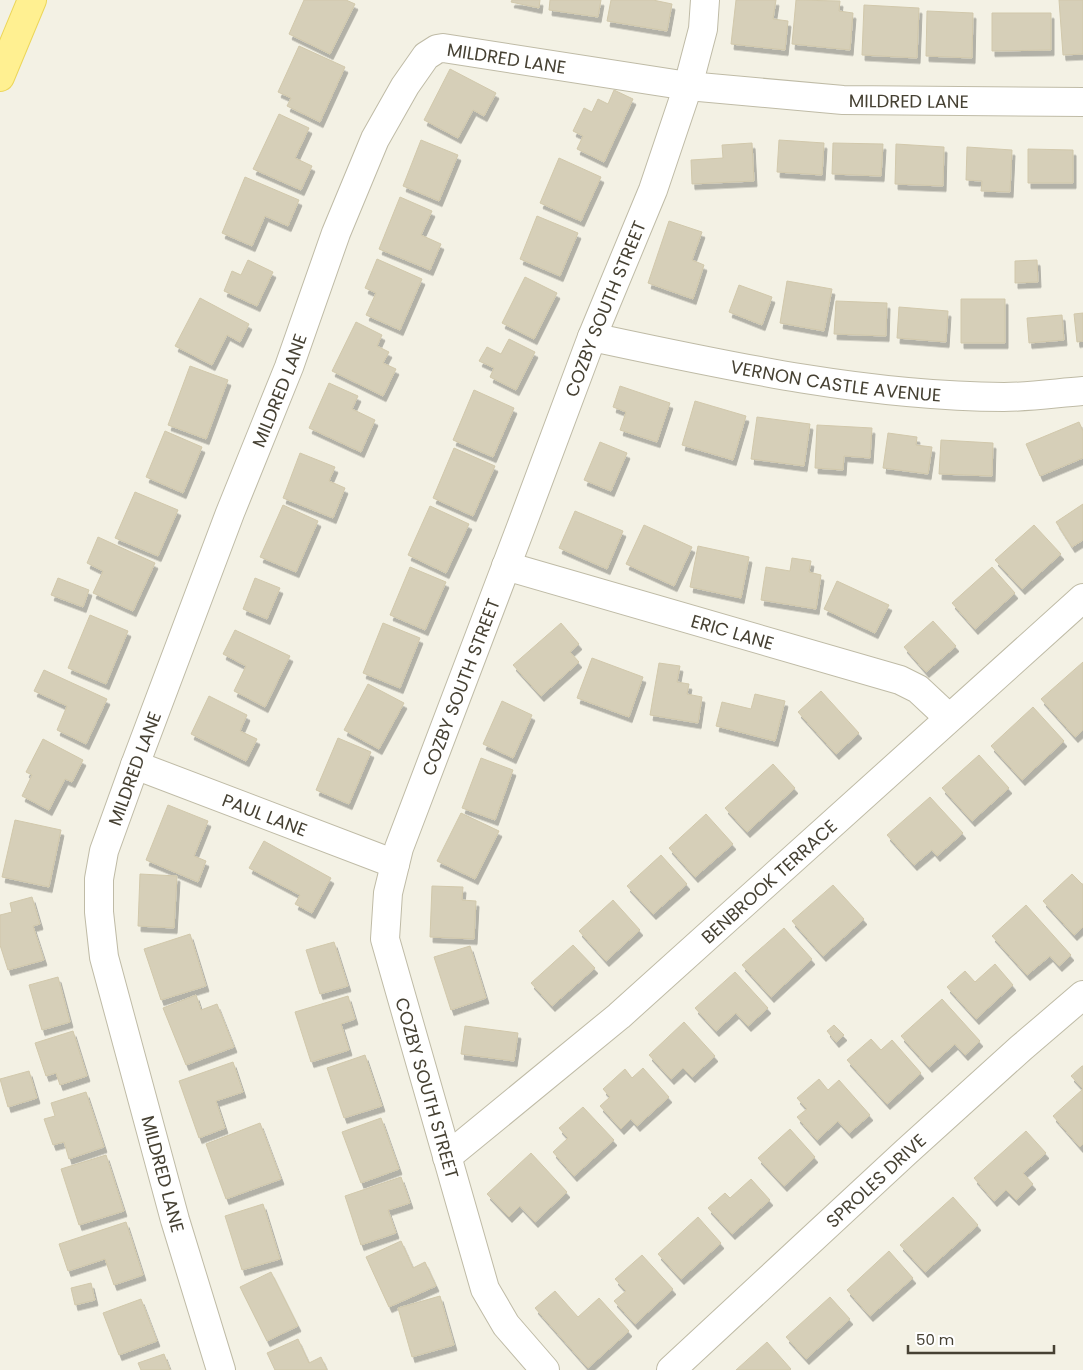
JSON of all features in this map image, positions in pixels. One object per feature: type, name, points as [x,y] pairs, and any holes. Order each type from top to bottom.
[{"type":"main road","points":[[0,77],[32,0]]},
{"type":"street","name":"COZBY SOUTH STREET","points":[[545,1370],[506,1325],[485,1289],[385,940],[388,893],[399,848],[592,337],[653,190],[688,86],[703,29],[705,0]]},
{"type":"street","name":"MILDRED LANE","points":[[221,1370],[176,1220],[104,957],[99,912],[99,879],[104,851],[135,765],[230,513],[289,366],[336,234],[375,139],[405,86],[426,56],[437,49],[443,48],[688,86],[843,100],[1083,102]]},
{"type":"street","name":"VERNON CASTLE AVENUE","points":[[592,337],[750,370],[891,391],[1004,397],[1083,392]]},
{"type":"street","name":"ERIC LANE","points":[[506,566],[900,680],[918,689],[949,718]]},
{"type":"street","name":"BENBROOK TERRACE","points":[[447,1157],[618,1016],[1083,598]]},
{"type":"street","name":"PAUL LANE","points":[[135,765],[395,864]]},
{"type":"street","name":"SPROLES DRIVE","points":[[671,1370],[913,1145],[1083,995]]},
{"type":"building","points":[[304,0],[346,0],[355,4],[330,54],[289,34]]},
{"type":"building","points":[[512,0],[540,0],[539,8],[511,2]]},
{"type":"building","points":[[550,0],[601,0],[598,17],[549,10]]},
{"type":"building","points":[[611,0],[653,0],[672,4],[667,31],[607,21]]},
{"type":"building","points":[[736,0],[776,0],[773,19],[788,21],[785,50],[731,44]]},
{"type":"building","points":[[796,0],[840,1],[839,11],[853,13],[850,50],[792,44]]},
{"type":"building","points":[[1059,0],[1083,0],[1083,54],[1063,55]]},
{"type":"building","points":[[864,5],[919,8],[917,58],[862,55]]},
{"type":"building","points":[[927,11],[973,13],[972,58],[926,56]]},
{"type":"building","points":[[992,13],[1051,13],[1051,50],[992,51]]},
{"type":"building","points":[[299,46],[345,67],[320,122],[287,106],[291,98],[278,92]]},
{"type":"building","points":[[450,69],[496,93],[484,116],[473,110],[458,138],[424,120]]},
{"type":"building","points":[[614,90],[633,99],[604,162],[577,149],[583,136],[573,131],[584,108],[592,112],[598,99],[608,104]]},
{"type":"building","points":[[279,114],[309,128],[295,158],[312,166],[301,190],[253,169]]},
{"type":"building","points":[[421,140],[458,155],[439,201],[403,186]]},
{"type":"building","points":[[779,140],[824,143],[822,175],[777,172]]},
{"type":"building","points":[[752,143],[754,181],[692,184],[691,160],[723,158],[722,145]]},
{"type":"building","points":[[833,143],[883,144],[881,176],[832,174]]},
{"type":"building","points":[[896,144],[944,147],[943,186],[895,184]]},
{"type":"building","points":[[967,147],[1012,150],[1010,192],[981,191],[982,181],[966,180]]},
{"type":"building","points":[[1028,149],[1073,150],[1073,183],[1028,183]]},
{"type":"building","points":[[559,158],[601,177],[581,221],[540,203]]},
{"type":"building","points":[[245,177],[299,200],[288,226],[265,216],[252,246],[222,233]]},
{"type":"building","points":[[400,197],[432,211],[421,235],[441,244],[430,270],[379,249]]},
{"type":"building","points":[[537,216],[578,233],[560,276],[520,259]]},
{"type":"building","points":[[669,221],[702,232],[692,260],[704,265],[693,299],[648,283]]},
{"type":"building","points":[[377,259],[422,279],[400,330],[366,315],[376,293],[365,288]]},
{"type":"building","points":[[248,260],[273,272],[257,306],[224,291],[232,271],[241,275]]},
{"type":"building","points":[[1037,260],[1038,282],[1015,283],[1015,261]]},
{"type":"building","points":[[525,277],[557,293],[534,339],[502,323]]},
{"type":"building","points":[[787,281],[832,289],[824,331],[780,323]]},
{"type":"building","points":[[739,285],[772,297],[762,325],[729,312]]},
{"type":"building","points":[[200,298],[249,324],[240,342],[227,335],[212,365],[175,346]]},
{"type":"building","points":[[961,299],[1005,299],[1005,343],[961,343]]},
{"type":"building","points":[[836,301],[887,303],[886,336],[834,334]]},
{"type":"building","points":[[899,307],[948,311],[946,342],[897,338]]},
{"type":"building","points":[[1083,313],[1083,341],[1077,342],[1074,314]]},
{"type":"building","points":[[1062,315],[1064,340],[1029,343],[1027,318]]},
{"type":"building","points":[[356,322],[382,335],[377,346],[389,352],[383,363],[396,369],[383,396],[332,371]]},
{"type":"building","points":[[509,339],[535,352],[516,390],[490,377],[494,368],[479,361],[487,347],[501,354]]},
{"type":"building","points":[[190,366],[228,380],[206,439],[168,425]]},
{"type":"building","points":[[329,383],[358,396],[352,409],[375,420],[361,452],[309,428]]},
{"type":"building","points":[[620,386],[670,403],[657,442],[620,430],[626,412],[613,407]]},
{"type":"building","points":[[474,390],[514,408],[493,457],[453,440]]},
{"type":"building","points":[[695,401],[746,416],[733,460],[682,445]]},
{"type":"building","points":[[757,417],[810,424],[804,466],[751,459]]},
{"type":"building","points":[[1079,422],[1083,431],[1083,458],[1040,476],[1026,444]]},
{"type":"building","points":[[817,425],[872,428],[870,458],[844,456],[843,470],[815,468]]},
{"type":"building","points":[[165,431],[202,447],[183,493],[146,477]]},
{"type":"building","points":[[888,433],[917,437],[916,445],[932,447],[928,474],[883,468]]},
{"type":"building","points":[[941,440],[993,443],[992,476],[939,474]]},
{"type":"building","points":[[600,442],[627,453],[611,491],[584,480]]},
{"type":"building","points":[[454,448],[495,466],[473,516],[433,498]]},
{"type":"building","points":[[300,453],[335,467],[329,481],[345,488],[333,518],[283,498]]},
{"type":"building","points":[[135,492],[178,510],[158,556],[115,538]]},
{"type":"building","points":[[1083,504],[1083,540],[1072,547],[1056,522]]},
{"type":"building","points":[[283,505],[318,521],[296,572],[260,557]]},
{"type":"building","points":[[430,506],[469,524],[446,573],[408,555]]},
{"type":"building","points":[[575,511],[623,531],[607,569],[559,548]]},
{"type":"building","points":[[644,525],[692,547],[674,586],[626,564]]},
{"type":"building","points":[[1034,525],[1061,554],[1022,589],[995,560]]},
{"type":"building","points":[[98,537],[155,563],[133,611],[93,593],[103,571],[87,563]]},
{"type":"building","points":[[698,546],[749,557],[741,598],[690,587]]},
{"type":"building","points":[[792,558],[811,561],[809,572],[821,575],[816,609],[761,600],[766,567],[790,571]]},
{"type":"building","points":[[410,567],[446,582],[425,630],[390,615]]},
{"type":"building","points":[[992,567],[1015,593],[975,629],[952,603]]},
{"type":"building","points":[[58,578],[89,590],[83,607],[51,595]]},
{"type":"building","points":[[255,578],[280,588],[267,619],[243,609]]},
{"type":"building","points":[[837,581],[889,605],[875,633],[824,609]]},
{"type":"building","points":[[90,615],[128,631],[106,684],[68,668]]},
{"type":"building","points":[[933,621],[956,646],[926,672],[904,647]]},
{"type":"building","points":[[383,623],[420,638],[400,688],[363,673]]},
{"type":"building","points":[[561,623],[579,644],[570,652],[579,662],[541,696],[513,665]]},
{"type":"building","points":[[235,630],[290,656],[265,707],[234,691],[246,666],[223,654]]},
{"type":"building","points":[[592,658],[643,677],[629,717],[577,698]]},
{"type":"building","points":[[1083,662],[1083,730],[1075,737],[1041,699]]},
{"type":"building","points":[[659,663],[680,666],[677,682],[689,684],[687,694],[702,697],[698,723],[650,715]]},
{"type":"building","points":[[44,670],[107,699],[86,744],[57,730],[67,706],[34,691]]},
{"type":"building","points":[[368,684],[404,703],[379,749],[344,730]]},
{"type":"building","points":[[821,691],[859,733],[836,754],[798,712]]},
{"type":"building","points":[[755,694],[785,701],[775,741],[716,726],[722,702],[751,709]]},
{"type":"building","points":[[209,696],[247,715],[240,731],[257,739],[246,761],[191,734]]},
{"type":"building","points":[[502,701],[532,715],[513,758],[483,744]]},
{"type":"building","points":[[1033,707],[1064,741],[1022,780],[991,746]]},
{"type":"building","points":[[338,738],[371,752],[349,804],[316,790]]},
{"type":"building","points":[[43,739],[83,760],[72,782],[65,779],[49,810],[22,796],[32,775],[26,772]]},
{"type":"building","points":[[979,755],[1009,788],[972,821],[942,788]]},
{"type":"building","points":[[481,758],[513,770],[495,820],[462,808]]},
{"type":"building","points":[[773,764],[795,788],[747,832],[725,808]]},
{"type":"building","points":[[930,797],[963,833],[937,856],[932,850],[914,865],[887,835]]},
{"type":"building","points":[[168,805],[208,821],[194,856],[206,861],[198,882],[146,860]]},
{"type":"building","points":[[461,813],[499,831],[475,879],[437,861]]},
{"type":"building","points":[[706,814],[733,844],[695,877],[669,848]]},
{"type":"building","points":[[15,820],[61,830],[49,887],[2,877]]},
{"type":"building","points":[[264,841],[331,878],[312,913],[295,904],[300,895],[249,868]]},
{"type":"building","points":[[661,855],[687,884],[653,914],[627,886]]},
{"type":"building","points":[[140,874],[177,876],[174,928],[138,926]]},
{"type":"building","points":[[1072,874],[1083,884],[1083,927],[1074,935],[1043,901]]},
{"type":"building","points":[[833,885],[864,919],[823,956],[792,921]]},
{"type":"building","points":[[432,886],[463,887],[462,900],[476,901],[474,939],[430,937]]},
{"type":"building","points":[[32,897],[40,924],[33,926],[44,960],[8,970],[0,945],[0,915],[12,912],[10,903]]},
{"type":"building","points":[[613,900],[640,930],[606,961],[579,931]]},
{"type":"building","points":[[1026,905],[1071,955],[1059,966],[1050,956],[1027,975],[992,936]]},
{"type":"building","points":[[784,928],[812,959],[771,997],[742,965]]},
{"type":"building","points":[[190,934],[206,986],[161,1000],[144,949]]},
{"type":"building","points":[[334,942],[348,986],[320,994],[306,950]]},
{"type":"building","points":[[573,945],[595,968],[552,1006],[531,983]]},
{"type":"building","points":[[470,946],[486,998],[451,1010],[434,957]]},
{"type":"building","points":[[995,964],[1013,985],[976,1019],[947,987],[965,971],[975,982]]},
{"type":"building","points":[[735,972],[768,1008],[748,1026],[736,1013],[716,1031],[695,1008]]},
{"type":"building","points":[[58,977],[70,1022],[42,1030],[29,985]]},
{"type":"building","points":[[196,995],[201,1010],[217,1004],[234,1047],[186,1065],[163,1008]]},
{"type":"building","points":[[348,996],[355,1019],[341,1024],[349,1050],[311,1062],[295,1012]]},
{"type":"building","points":[[942,999],[980,1041],[965,1055],[955,1044],[929,1067],[901,1036]]},
{"type":"building","points":[[684,1022],[715,1056],[692,1077],[683,1068],[671,1079],[649,1055]]},
{"type":"building","points":[[834,1025],[844,1035],[836,1042],[827,1031]]},
{"type":"building","points":[[465,1026],[518,1033],[514,1061],[461,1054]]},
{"type":"building","points":[[73,1031],[87,1076],[60,1085],[56,1073],[46,1076],[35,1043]]},
{"type":"building","points":[[871,1039],[881,1050],[892,1040],[921,1073],[887,1104],[847,1060]]},
{"type":"building","points":[[365,1055],[382,1106],[344,1118],[327,1068]]},
{"type":"building","points":[[233,1062],[243,1092],[216,1101],[225,1128],[199,1138],[179,1081]]},
{"type":"building","points":[[1083,1066],[1083,1089],[1071,1076]]},
{"type":"building","points":[[643,1068],[669,1097],[637,1126],[631,1119],[621,1129],[600,1106],[610,1097],[603,1089],[625,1069],[632,1078]]},
{"type":"building","points":[[29,1071],[37,1098],[8,1107],[0,1079]]},
{"type":"building","points":[[819,1079],[828,1090],[839,1080],[870,1115],[849,1133],[838,1121],[817,1140],[797,1117],[807,1109],[797,1098]]},
{"type":"building","points":[[1083,1089],[1083,1144],[1080,1147],[1053,1116]]},
{"type":"building","points":[[86,1092],[104,1147],[69,1159],[64,1142],[53,1145],[44,1119],[55,1116],[51,1103]]},
{"type":"building","points":[[583,1107],[614,1140],[574,1176],[553,1152],[568,1138],[559,1128]]},
{"type":"building","points":[[381,1118],[399,1169],[361,1183],[342,1132]]},
{"type":"building","points":[[260,1123],[281,1179],[226,1199],[206,1144]]},
{"type":"building","points":[[790,1129],[815,1157],[784,1186],[758,1158]]},
{"type":"building","points":[[1026,1131],[1046,1153],[1023,1173],[1033,1184],[1016,1200],[1006,1190],[994,1201],[974,1178]]},
{"type":"building","points":[[531,1153],[567,1192],[535,1222],[520,1206],[509,1217],[487,1194]]},
{"type":"building","points":[[106,1155],[124,1211],[79,1225],[61,1169]]},
{"type":"building","points":[[401,1177],[410,1203],[388,1210],[396,1233],[361,1245],[345,1196]]},
{"type":"building","points":[[751,1179],[770,1200],[732,1234],[708,1208],[725,1193],[730,1198]]},
{"type":"building","points":[[953,1197],[978,1225],[925,1272],[900,1245]]},
{"type":"building","points":[[263,1204],[280,1259],[242,1270],[225,1216]]},
{"type":"building","points":[[698,1217],[721,1243],[681,1279],[658,1254]]},
{"type":"building","points":[[126,1222],[143,1275],[114,1285],[105,1259],[68,1271],[59,1244]]},
{"type":"building","points":[[401,1241],[413,1268],[425,1262],[436,1286],[389,1307],[366,1257]]},
{"type":"building","points":[[889,1251],[913,1278],[870,1316],[847,1290]]},
{"type":"building","points":[[642,1255],[673,1289],[635,1324],[614,1301],[626,1291],[615,1279]]},
{"type":"building","points":[[271,1272],[298,1326],[267,1341],[240,1287]]},
{"type":"building","points":[[91,1283],[95,1300],[75,1305],[71,1288]]},
{"type":"building","points":[[555,1291],[578,1317],[599,1298],[629,1331],[588,1368],[535,1308]]},
{"type":"building","points":[[440,1296],[454,1345],[412,1357],[398,1308]]},
{"type":"building","points":[[830,1297],[850,1319],[806,1359],[786,1337]]},
{"type":"building","points":[[141,1299],[157,1341],[119,1355],[103,1313]]},
{"type":"building","points":[[298,1339],[309,1363],[321,1357],[327,1370],[275,1370],[267,1353]]},
{"type":"building","points":[[767,1342],[790,1370],[736,1370]]},
{"type":"building","points":[[164,1354],[170,1370],[141,1370],[138,1363]]}]
